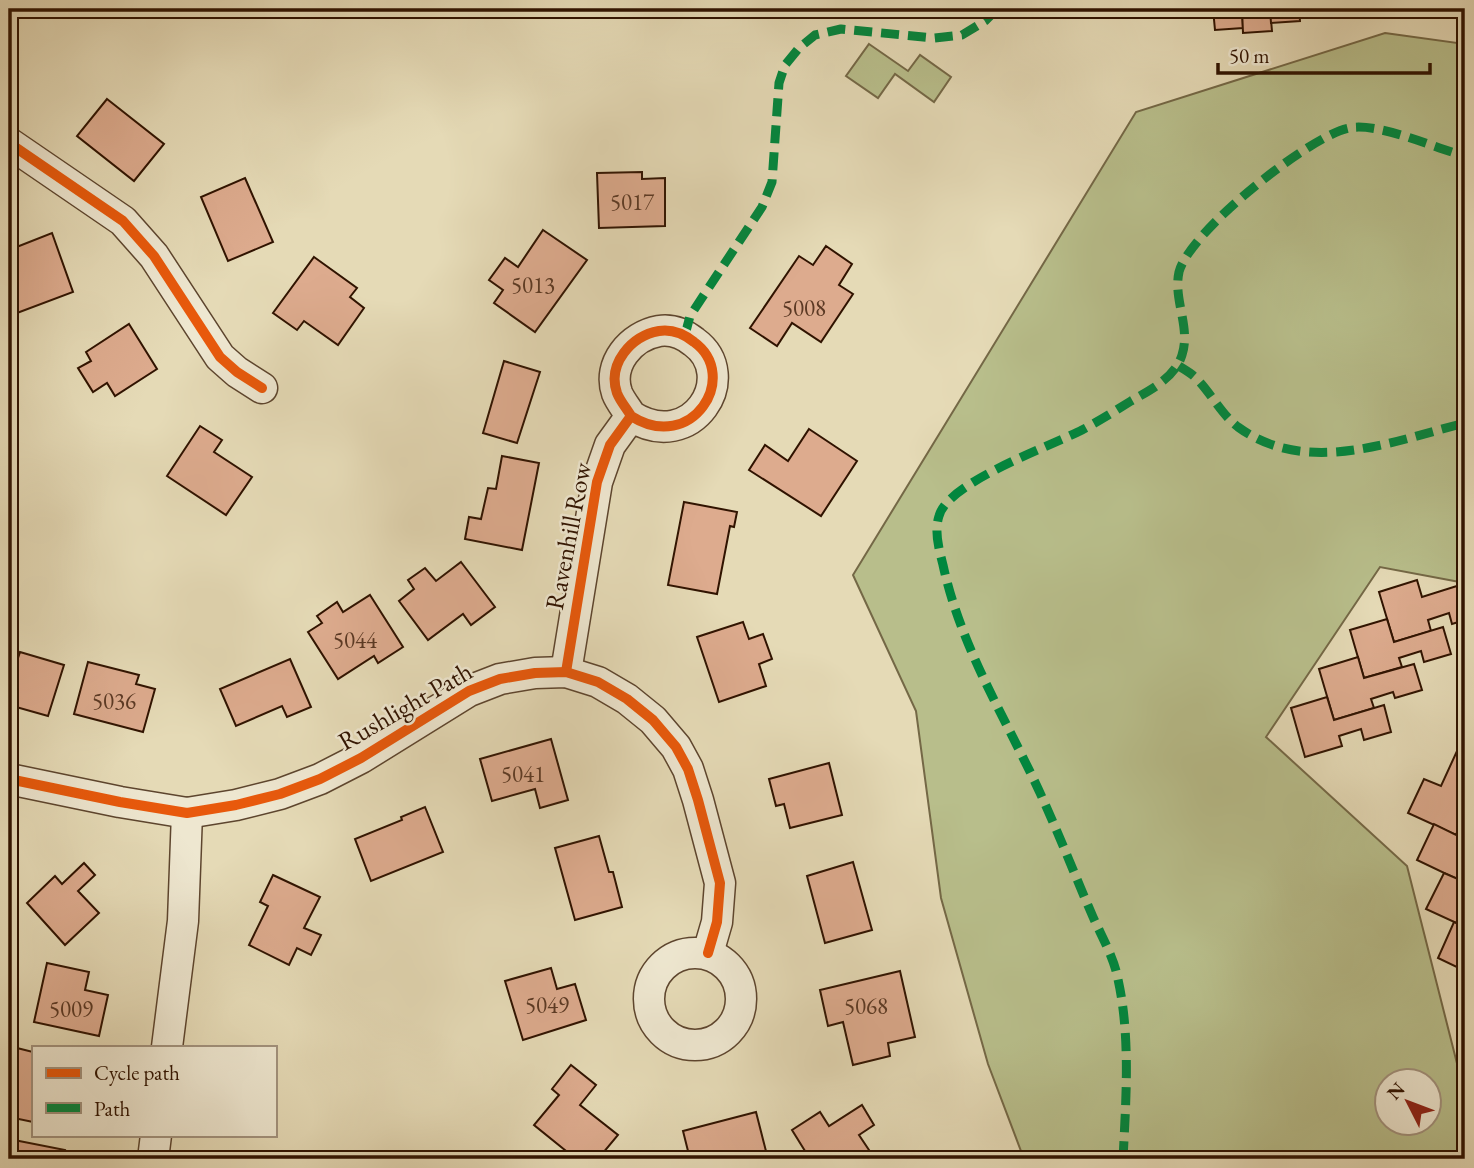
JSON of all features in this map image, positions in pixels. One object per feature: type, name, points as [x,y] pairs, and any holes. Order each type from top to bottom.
[{"type":"street","points":[[9,143],[123,221],[154,256],[220,357],[262,388]]},
{"type":"street","name":"Ravenhill Row","points":[[566,673],[597,482],[610,445],[631,416]]},
{"type":"street","name":"Rushlight Path","points":[[9,779],[187,813],[280,794],[320,779],[360,758],[469,691],[500,679],[535,673],[566,673],[598,682],[627,699],[653,720],[676,747],[688,769],[720,883],[717,922],[708,953]]},
{"type":"street","points":[[167,1046],[183,921],[187,813]]},
{"type":"street","points":[[152,1159],[156,1136]]},
{"type":"green space","points":[[1385,33],[1465,44],[1465,583],[1380,567],[1266,737],[1407,866],[1465,1095],[1465,1159],[1024,1159],[988,1064],[941,898],[916,711],[853,575],[1136,112]]},
{"type":"green space","points":[[869,44],[908,71],[920,55],[951,77],[934,102],[895,74],[878,98],[846,76]]},
{"type":"building","points":[[1213,9],[1242,9],[1243,28],[1215,30]]},
{"type":"building","points":[[1242,9],[1270,9],[1272,31],[1243,33]]},
{"type":"building","points":[[1270,9],[1299,9],[1300,21],[1271,23]]},
{"type":"building","points":[[1299,9],[1328,9],[1328,13],[1299,15]]},
{"type":"building","points":[[107,99],[164,144],[134,181],[77,136]]},
{"type":"building","points":[[642,172],[642,179],[665,178],[665,226],[599,228],[597,173]]},
{"type":"building","points":[[245,178],[273,242],[228,261],[201,197]]},
{"type":"building","points":[[543,230],[587,260],[535,332],[494,303],[503,290],[489,280],[505,258],[518,267]]},
{"type":"building","points":[[52,233],[73,292],[9,316],[9,250]]},
{"type":"building","points":[[826,246],[852,264],[839,285],[853,294],[821,342],[792,323],[777,346],[750,328],[799,256],[813,265]]},
{"type":"building","points":[[314,257],[357,288],[350,297],[364,308],[338,345],[304,321],[297,330],[273,313]]},
{"type":"building","points":[[129,324],[157,369],[115,396],[107,383],[93,392],[78,368],[91,361],[86,352]]},
{"type":"building","points":[[504,361],[540,372],[517,443],[483,433]]},
{"type":"building","points":[[200,426],[222,440],[214,452],[252,477],[226,515],[167,476]]},
{"type":"building","points":[[809,429],[857,461],[821,516],[749,470],[765,445],[788,461]]},
{"type":"building","points":[[502,456],[539,463],[522,550],[465,539],[469,517],[481,519],[488,488],[496,489]]},
{"type":"building","points":[[684,502],[737,512],[734,527],[730,526],[717,594],[668,585]]},
{"type":"building","points":[[461,562],[495,607],[471,625],[463,614],[428,640],[399,601],[414,589],[408,580],[425,568],[436,581]]},
{"type":"building","points":[[1417,580],[1422,597],[1460,585],[1462,590],[1465,589],[1465,620],[1452,624],[1449,613],[1428,620],[1431,631],[1394,642],[1379,592]]},
{"type":"building","points":[[370,595],[403,647],[378,663],[374,656],[338,679],[308,632],[322,623],[317,616],[337,602],[343,612]]},
{"type":"building","points":[[1387,619],[1394,642],[1443,627],[1451,654],[1424,662],[1421,651],[1399,658],[1402,667],[1364,678],[1350,630]]},
{"type":"building","points":[[743,622],[749,639],[763,634],[772,659],[759,664],[766,686],[719,702],[697,637]]},
{"type":"building","points":[[20,652],[64,665],[48,716],[9,705],[9,659],[17,661]]},
{"type":"building","points":[[1358,657],[1364,678],[1414,664],[1422,690],[1395,698],[1393,692],[1371,699],[1374,708],[1334,720],[1319,669]]},
{"type":"building","points":[[290,659],[311,707],[287,717],[282,706],[236,726],[220,689]]},
{"type":"building","points":[[88,662],[139,675],[136,684],[155,689],[143,732],[74,714]]},
{"type":"building","points":[[1327,697],[1334,720],[1384,705],[1391,732],[1364,740],[1361,729],[1339,736],[1342,746],[1305,757],[1291,708]]},
{"type":"building","points":[[551,739],[568,800],[540,808],[535,789],[492,801],[480,759]]},
{"type":"building","points":[[1465,745],[1465,786],[1461,796],[1465,798],[1465,815],[1456,835],[1408,813],[1424,779],[1441,786],[1457,751],[1462,753]]},
{"type":"building","points":[[829,763],[842,815],[790,828],[784,804],[776,806],[769,779]]},
{"type":"building","points":[[425,807],[443,852],[371,881],[355,839],[402,820],[401,817]]},
{"type":"building","points":[[1465,815],[1465,883],[1417,860],[1434,824],[1456,835]]},
{"type":"building","points":[[599,836],[609,872],[613,872],[622,907],[575,920],[555,848]]},
{"type":"building","points":[[853,862],[872,930],[825,943],[807,876]]},
{"type":"building","points":[[84,863],[95,875],[78,891],[99,913],[65,945],[27,903],[55,876],[62,884]]},
{"type":"building","points":[[1444,873],[1465,882],[1465,927],[1426,909]]},
{"type":"building","points":[[273,875],[320,897],[304,928],[321,935],[311,955],[297,948],[289,965],[249,945],[268,906],[260,902]]},
{"type":"building","points":[[1454,922],[1465,927],[1465,971],[1438,958]]},
{"type":"building","points":[[47,963],[89,972],[85,990],[108,995],[99,1036],[34,1022]]},
{"type":"building","points":[[551,968],[557,989],[575,984],[586,1020],[523,1040],[505,981]]},
{"type":"building","points":[[900,971],[915,1037],[888,1043],[890,1056],[853,1065],[843,1022],[828,1026],[820,990]]},
{"type":"building","points":[[17,1048],[32,1052],[32,1122],[9,1117],[9,1086]]},
{"type":"building","points":[[571,1065],[596,1085],[580,1105],[618,1135],[598,1159],[576,1159],[534,1125],[559,1095],[552,1089]]},
{"type":"building","points":[[862,1105],[874,1125],[859,1135],[875,1159],[810,1159],[792,1130],[820,1112],[829,1126]]},
{"type":"building","points":[[756,1112],[768,1159],[690,1159],[683,1131]]},
{"type":"building","points":[[9,1139],[65,1150],[63,1159],[9,1159]]},
{"type":"marked path","points":[[685,335],[690,316],[762,207],[772,182],[779,83],[785,65],[799,48],[815,35],[841,29],[934,38],[962,35],[985,21],[997,9]]},
{"type":"marked path","points":[[1123,1159],[1126,1043],[1115,968],[1042,797],[970,649],[950,594],[939,547],[939,516],[946,503],[980,478],[1082,430],[1168,377],[1179,363],[1184,345],[1178,282],[1179,272],[1188,255],[1227,211],[1307,148],[1331,135],[1349,128],[1361,127],[1391,132],[1465,156]]},
{"type":"marked path","points":[[1179,366],[1196,378],[1238,427],[1265,442],[1292,450],[1350,450],[1465,423]]},
{"type":"cycle path","points":[[9,143],[123,221],[154,256],[220,357],[262,388]]},
{"type":"cycle path","points":[[566,672],[597,482],[610,445],[631,416],[653,425],[673,426],[690,419],[703,406],[711,391],[713,373],[707,357],[694,342],[678,333],[659,331],[639,339],[624,353],[615,372],[615,382],[618,396],[631,416]]},
{"type":"cycle path","points":[[9,779],[187,813],[236,805],[280,794],[320,779],[361,758],[469,691],[500,679],[535,673],[566,672],[598,682],[627,699],[653,720],[676,747],[688,769],[720,883],[717,922],[708,953]]}]
